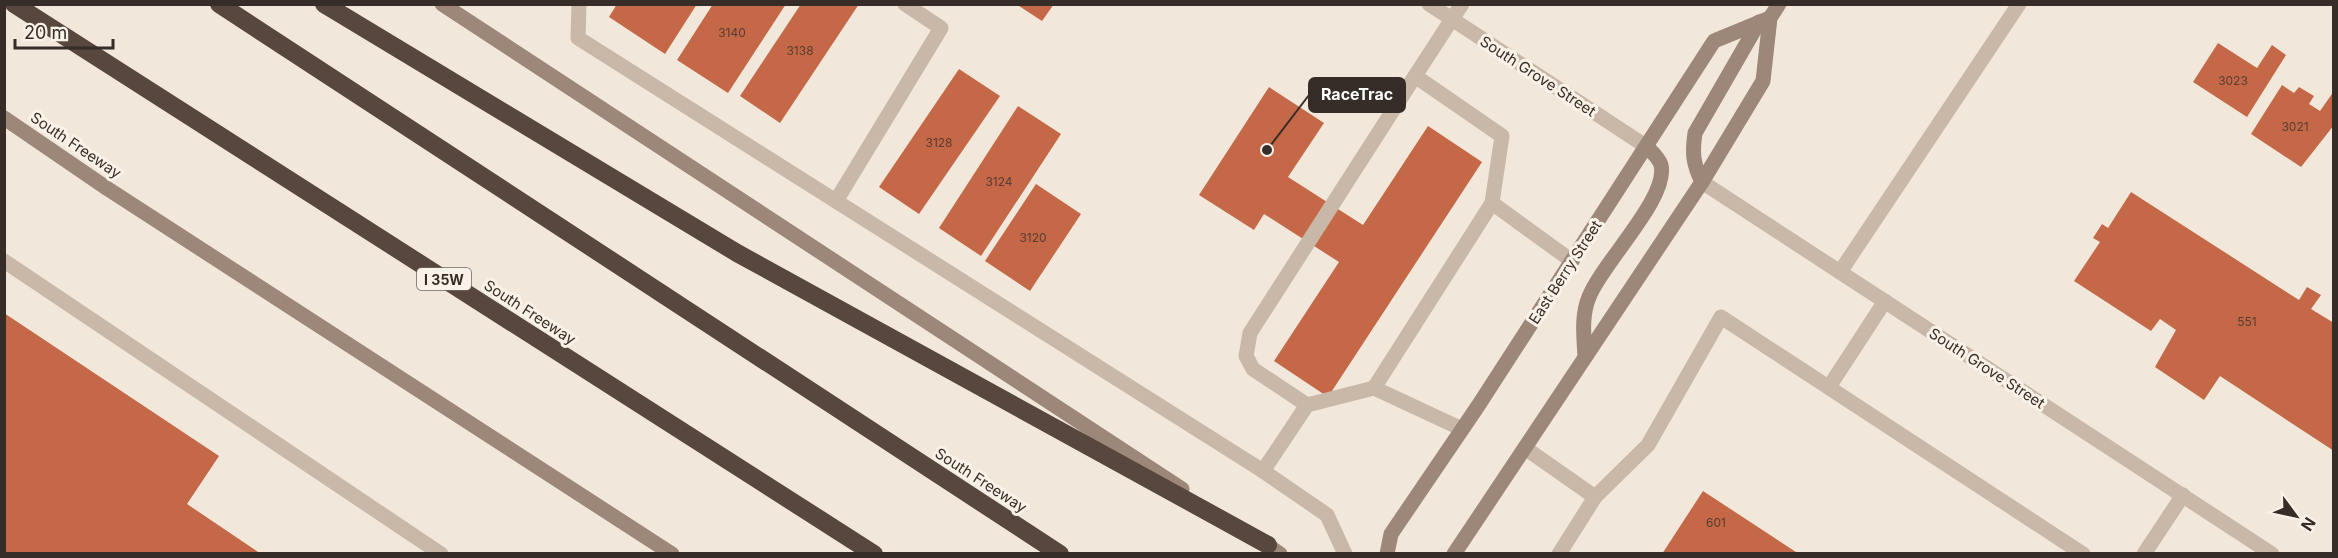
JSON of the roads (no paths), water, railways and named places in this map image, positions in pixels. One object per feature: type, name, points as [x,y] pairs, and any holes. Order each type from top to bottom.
[{"type":"highway","name":"South Freeway","points":[[14,4],[874,554]]},
{"type":"highway","name":"South Freeway","points":[[219,4],[1060,554]]},
{"type":"highway","points":[[324,4],[737,254],[1274,549]]},
{"type":"main road","points":[[442,4],[1274,549]]},
{"type":"main road","points":[[1702,182],[1693,166],[1695,133],[1765,20],[1779,4]]},
{"type":"main road","points":[[1454,554],[1702,182],[1764,81],[1765,20]]},
{"type":"main road","name":"East Berry Street","points":[[1387,554],[1391,534],[1647,147],[1714,41],[1765,20]]},
{"type":"main road","name":"South Freeway","points":[[4,118],[108,189],[672,554]]},
{"type":"main road","points":[[1585,357],[1583,317],[1588,298],[1601,274],[1657,193],[1662,177],[1660,162],[1647,147]]},
{"type":"street","points":[[579,4],[578,38],[1263,471],[1327,515],[1345,554]]},
{"type":"street","points":[[836,201],[941,28],[905,4]]},
{"type":"street","name":"South Grove Street","points":[[1429,4],[1647,147]]},
{"type":"street","points":[[1307,405],[1253,369],[1246,356],[1250,333],[1462,4]]},
{"type":"street","points":[[1840,272],[2019,4]]},
{"type":"street","points":[[1374,388],[1492,203],[1502,136],[1415,76]]},
{"type":"street","name":"South Grove Street","points":[[1702,182],[2272,554]]},
{"type":"street","points":[[1492,203],[1572,261]]},
{"type":"street","points":[[4,261],[441,554]]},
{"type":"street","points":[[1829,387],[1885,302]]},
{"type":"street","points":[[1559,554],[1595,497],[1648,446],[1721,317],[2083,554]]},
{"type":"street","points":[[1263,471],[1307,405],[1374,388],[1462,429]]},
{"type":"street","points":[[1526,448],[1595,497]]},
{"type":"street","points":[[2144,554],[2183,495]]},
{"type":"place","name":"RaceTrac","points":[[1267,150]]}]
